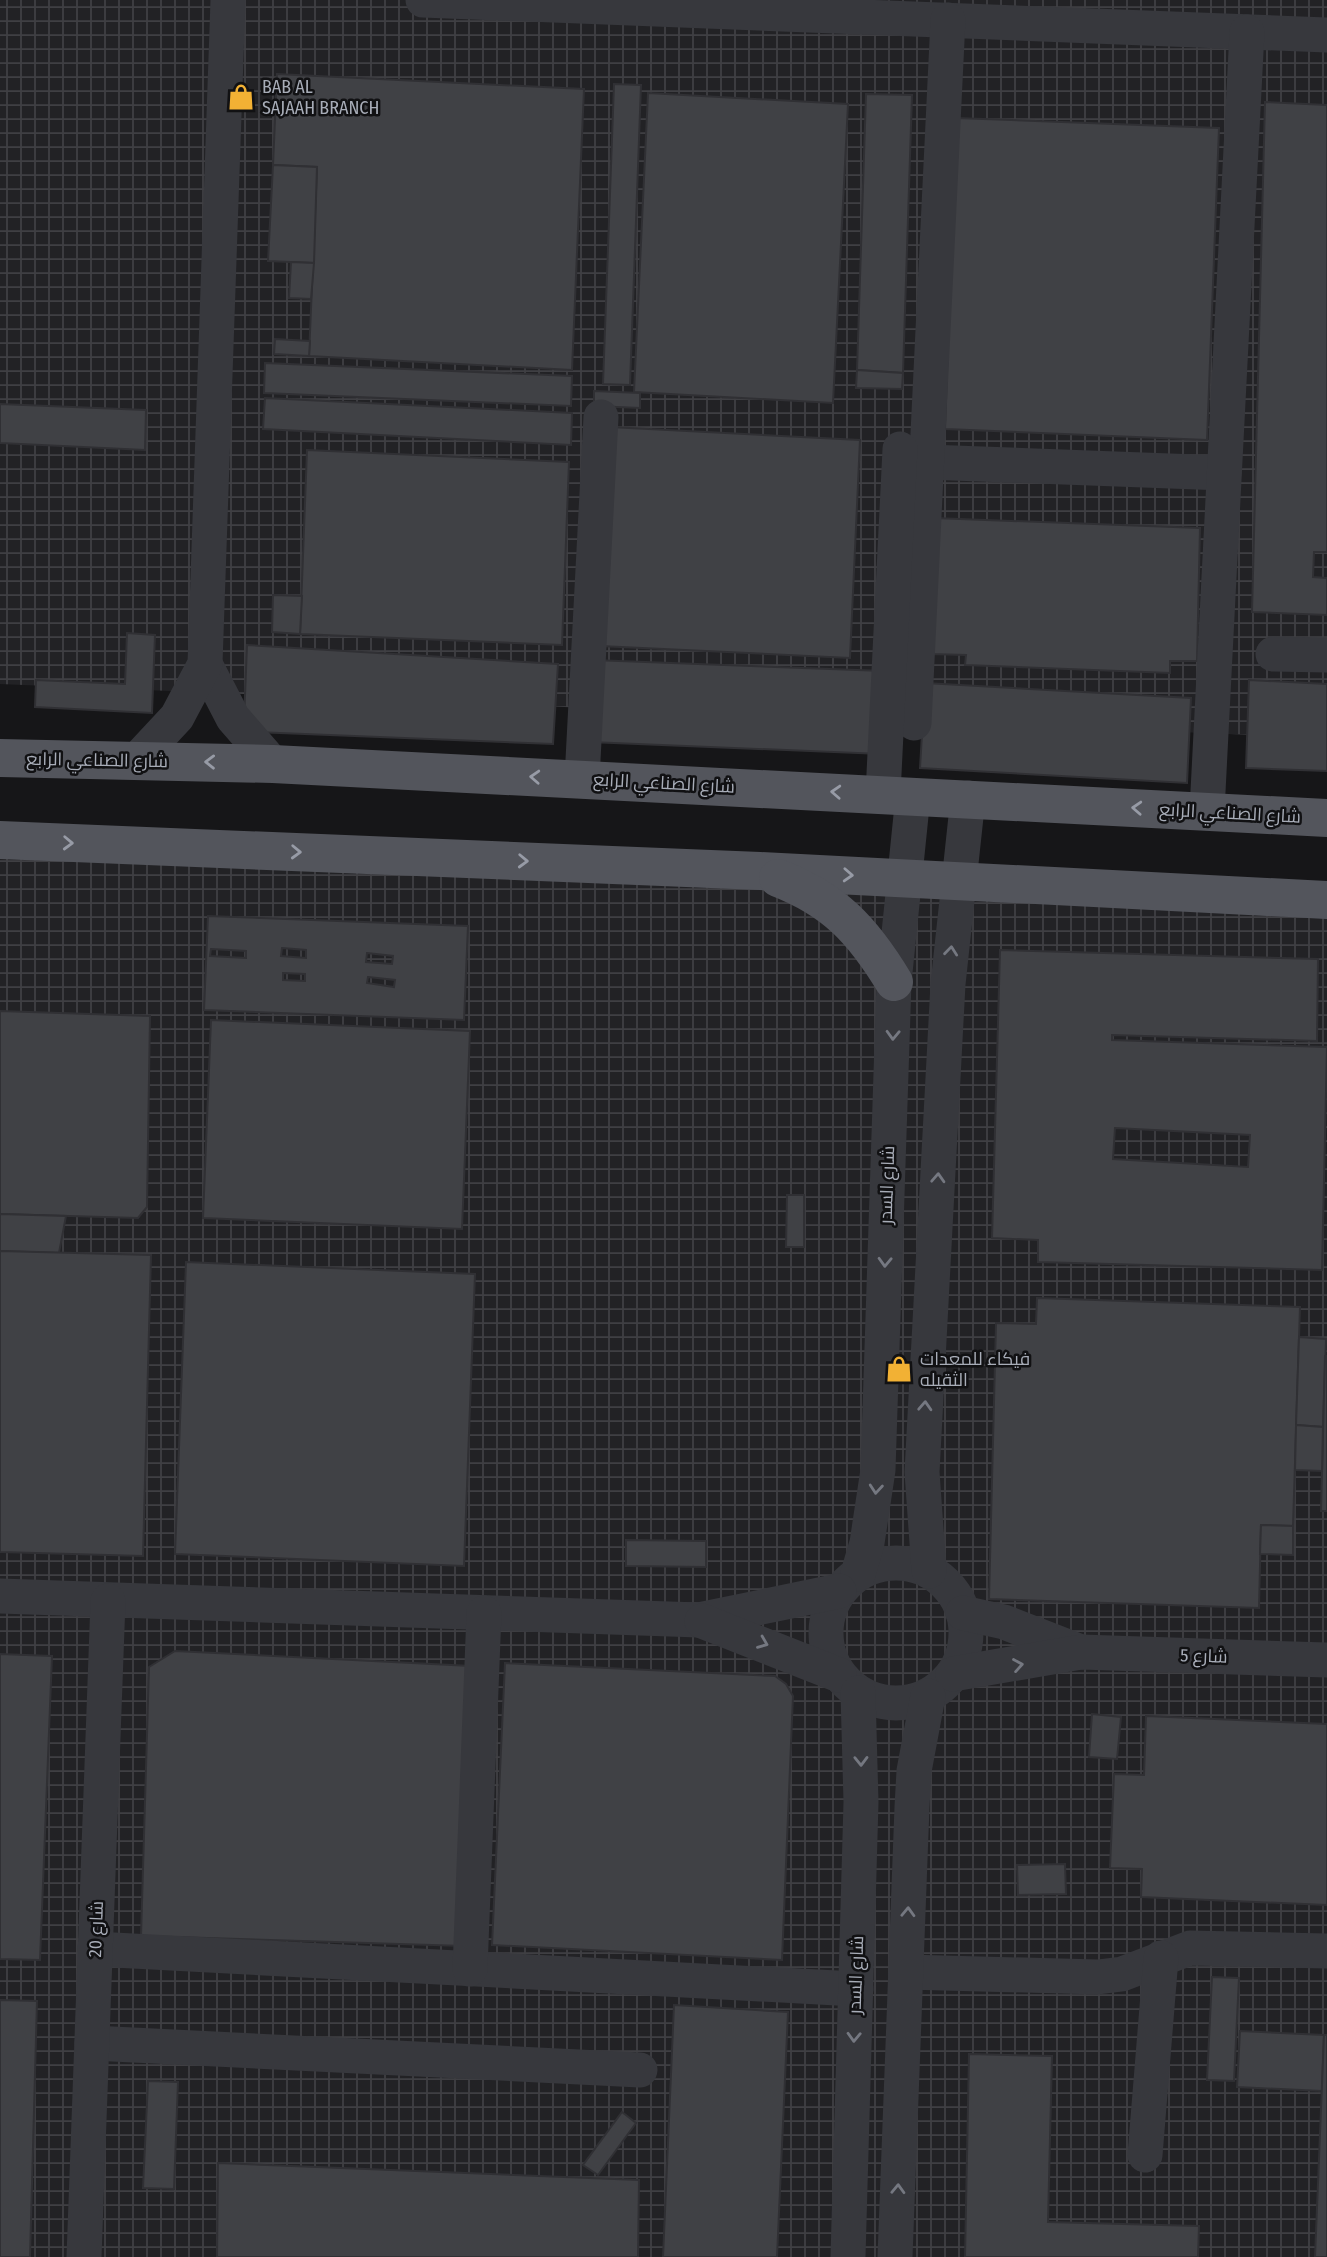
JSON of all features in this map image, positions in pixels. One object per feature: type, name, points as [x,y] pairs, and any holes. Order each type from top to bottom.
[{"type":"main road","name":"شارع الصناعي الرابع","points":[[0,758],[273,764],[1327,818]]},
{"type":"main road","points":[[0,840],[760,871],[1327,900]]},
{"type":"main road","points":[[760,871],[802,887],[840,911],[871,944],[894,982]]},
{"type":"street","points":[[136,761],[177,717],[205,664],[228,0]]},
{"type":"street","points":[[424,0],[747,6],[948,20],[1327,35]]},
{"type":"street","points":[[914,723],[914,455],[948,20]]},
{"type":"street","points":[[1207,811],[1247,32]]},
{"type":"street","points":[[582,779],[601,417]]},
{"type":"street","points":[[914,455],[1224,473]]},
{"type":"street","name":"شارع السدر","points":[[848,1582],[867,1544],[878,1470],[894,982],[904,879],[898,795],[914,455]]},
{"type":"street","points":[[1273,654],[1327,655]]},
{"type":"street","points":[[205,664],[233,718],[273,764]]},
{"type":"street","points":[[929,1571],[922,1472],[948,984],[968,798]]},
{"type":"street","points":[[0,1596],[699,1620],[848,1582],[875,1566],[893,1563],[929,1571],[950,1589],[963,1613],[966,1634],[963,1655],[941,1685],[914,1771],[895,2257]]},
{"type":"street","points":[[848,1582],[827,1618],[827,1648],[849,1684]]},
{"type":"street","name":"شارع 20","points":[[84,2257],[108,1601]]},
{"type":"street","points":[[470,1969],[484,1613]]},
{"type":"street","name":"شارع 5","points":[[963,1613],[1004,1622],[1081,1652]]},
{"type":"street","points":[[699,1620],[849,1684],[880,1702],[905,1703],[941,1685]]},
{"type":"street","name":"شارع 5","points":[[941,1685],[1081,1652],[1327,1660]]},
{"type":"street","name":"شارع السدر","points":[[848,2257],[861,1790],[849,1684]]},
{"type":"street","points":[[906,1972],[1098,1977],[1122,1974],[1175,1951],[1206,1947],[1327,1951]]},
{"type":"street","points":[[95,1949],[856,1989]]},
{"type":"street","points":[[1145,2155],[1161,1958]]},
{"type":"street","points":[[92,2043],[640,2070]]},
{"type":"shaded area","points":[[0,0],[1327,0],[1327,738],[0,684]]},
{"type":"shaded area","points":[[0,848],[1327,897],[1327,2257],[0,2257]]},
{"type":"building","points":[[277,74],[584,89],[572,370],[309,356],[317,167],[273,165]]},
{"type":"building","points":[[614,84],[641,85],[630,385],[603,384]]},
{"type":"building","points":[[648,93],[848,104],[833,403],[634,392]]},
{"type":"building","points":[[866,94],[912,95],[903,373],[857,370]]},
{"type":"building","points":[[1265,102],[1327,105],[1327,552],[1314,552],[1313,577],[1327,578],[1327,615],[1252,612]]},
{"type":"building","points":[[956,118],[1219,128],[1207,440],[945,429]]},
{"type":"building","points":[[273,165],[317,167],[314,263],[268,261]]},
{"type":"building","points":[[291,262],[314,263],[311,299],[289,298]]},
{"type":"building","points":[[275,339],[310,341],[309,356],[274,354]]},
{"type":"building","points":[[265,363],[572,376],[571,406],[264,393]]},
{"type":"building","points":[[857,370],[903,373],[902,389],[856,388]]},
{"type":"building","points":[[594,391],[640,393],[640,408],[594,406]]},
{"type":"building","points":[[265,398],[572,413],[571,445],[263,429]]},
{"type":"building","points":[[0,404],[146,410],[145,450],[0,443]]},
{"type":"building","points":[[610,427],[860,440],[850,658],[600,646]]},
{"type":"building","points":[[307,450],[569,462],[562,645],[300,634]]},
{"type":"building","points":[[934,518],[1200,528],[1197,661],[1170,661],[1170,673],[965,665],[966,655],[929,654]]},
{"type":"building","points":[[273,595],[302,596],[300,634],[272,632]]},
{"type":"building","points":[[127,633],[155,635],[152,713],[35,707],[36,680],[125,684]]},
{"type":"building","points":[[247,645],[558,664],[553,744],[255,732],[244,721]]},
{"type":"building","points":[[593,660],[884,671],[881,754],[590,742]]},
{"type":"building","points":[[1249,680],[1327,684],[1327,771],[1246,768]]},
{"type":"building","points":[[925,683],[1191,698],[1187,783],[920,768]]},
{"type":"building","points":[[208,916],[468,926],[464,1020],[204,1010]],"holes":[[[282,948],[306,950],[306,958],[281,956]],[[211,949],[246,951],[246,958],[210,956]],[[367,953],[393,956],[392,964],[366,962]],[[283,973],[305,974],[305,981],[283,980]],[[368,977],[395,980],[394,987],[367,983]]]},
{"type":"building","points":[[1000,950],[1318,959],[1317,1041],[1112,1035],[1112,1040],[1327,1047],[1322,1270],[1038,1262],[1038,1240],[992,1238]],"holes":[[[1115,1128],[1250,1135],[1248,1167],[1113,1159]]]},
{"type":"building","points":[[0,1011],[150,1016],[147,1207],[138,1218],[0,1214]]},
{"type":"building","points":[[211,1020],[470,1031],[462,1229],[203,1218]]},
{"type":"building","points":[[787,1195],[804,1195],[804,1247],[786,1247]]},
{"type":"building","points":[[0,1214],[66,1216],[59,1253],[0,1251]]},
{"type":"building","points":[[0,1251],[151,1255],[143,1556],[0,1552]]},
{"type":"building","points":[[186,1262],[475,1274],[464,1566],[175,1554]]},
{"type":"building","points":[[1037,1298],[1300,1307],[1293,1526],[1261,1525],[1259,1608],[989,1599],[996,1323],[1036,1324]]},
{"type":"building","points":[[1299,1337],[1326,1339],[1323,1427],[1296,1425]]},
{"type":"building","points":[[1325,1356],[1327,1511],[1321,1511]]},
{"type":"building","points":[[1296,1425],[1323,1427],[1322,1471],[1295,1470]]},
{"type":"building","points":[[1261,1525],[1293,1526],[1293,1555],[1260,1554]]},
{"type":"building","points":[[626,1540],[706,1541],[706,1567],[626,1566]]},
{"type":"building","points":[[175,1651],[471,1666],[464,1946],[141,1936],[149,1667]]},
{"type":"building","points":[[0,1654],[52,1656],[40,1960],[0,1959]]},
{"type":"building","points":[[505,1663],[775,1676],[786,1684],[793,1696],[782,1960],[492,1945]]},
{"type":"building","points":[[1092,1714],[1121,1717],[1117,1759],[1089,1757]]},
{"type":"building","points":[[1146,1716],[1327,1724],[1327,1905],[1141,1897],[1142,1869],[1110,1868],[1114,1774],[1144,1775]]},
{"type":"building","points":[[1065,1864],[1066,1894],[1018,1895],[1017,1865]]},
{"type":"building","points":[[1212,1977],[1239,1978],[1234,2081],[1207,2080]]},
{"type":"building","points":[[0,2000],[37,2001],[30,2257],[0,2257]]},
{"type":"building","points":[[674,2005],[788,2012],[777,2257],[663,2257]]},
{"type":"building","points":[[1240,2031],[1324,2035],[1322,2091],[1237,2087]]},
{"type":"building","points":[[1324,2035],[1327,2035],[1327,2257],[1315,2257]]},
{"type":"building","points":[[969,2054],[1052,2056],[1048,2222],[1199,2226],[1198,2257],[965,2257]]},
{"type":"building","points":[[148,2081],[178,2082],[174,2189],[143,2188]]},
{"type":"building","points":[[622,2112],[636,2123],[598,2175],[583,2165]]},
{"type":"building","points":[[218,2163],[639,2180],[638,2257],[217,2257]]},
{"type":"place","name":"BAB AL SAJAAH BRANCH","points":[[241,97]]},
{"type":"place","name":"فيكاء للمعدات الثقيله","points":[[899,1369]]}]
